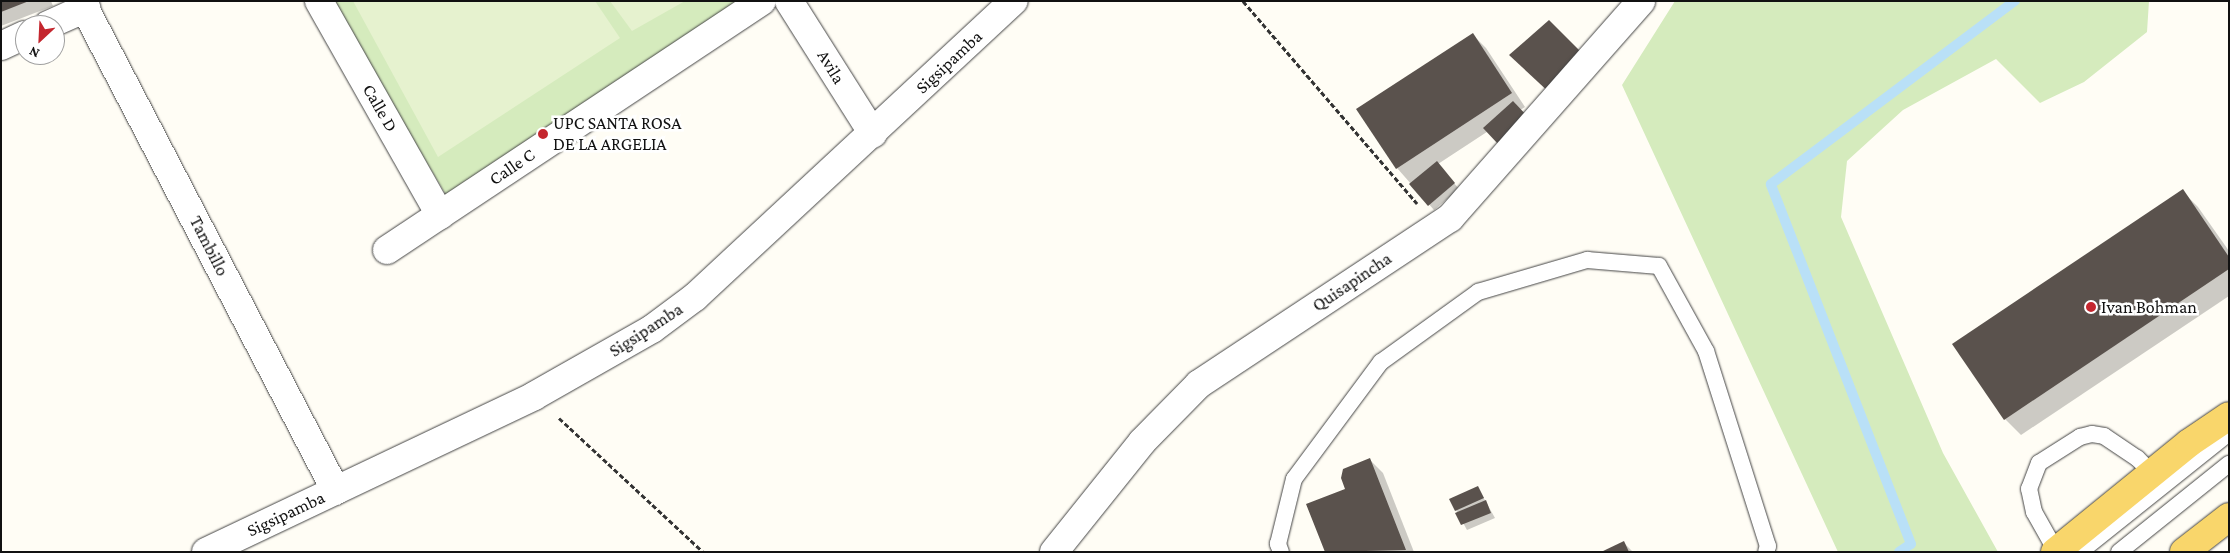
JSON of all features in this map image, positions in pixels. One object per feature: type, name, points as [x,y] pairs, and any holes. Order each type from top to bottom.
[{"type":"main road","points":[[2064,551],[2152,473],[2229,416]]},
{"type":"main road","points":[[2184,552],[2229,517]]},
{"type":"street","name":"Calle D","points":[[319,1],[440,215]]},
{"type":"street","name":"Calle C","points":[[387,250],[762,1]]},
{"type":"street","name":"Avila","points":[[789,1],[873,134]]},
{"type":"street","name":"Sigsipamba","points":[[206,552],[534,396],[652,329],[695,297],[873,134],[1014,1]]},
{"type":"street","name":"Quisapincha","points":[[1054,552],[1142,442],[1199,384],[1450,218],[1641,1]]},
{"type":"street","points":[[65,16],[84,5]]},
{"type":"street","name":"Tambillo","points":[[84,5],[336,491]]},
{"type":"street","points":[[1,46],[15,40]]},
{"type":"lane","points":[[1281,552],[1278,544],[1294,480],[1381,362],[1478,292],[1587,260],[1660,266],[1706,351],[1768,546],[1766,552]]},
{"type":"lane","points":[[2152,473],[2138,458],[2104,436],[2092,434],[2080,437],[2039,463],[2029,489],[2034,512],[2064,551],[2229,433]]},
{"type":"lane","points":[[2119,552],[2229,464]]},
{"type":"path","points":[[1243,1],[1437,226]]},
{"type":"path","points":[[534,396],[704,552]]},
{"type":"green space","points":[[331,1],[745,1],[446,195]]},
{"type":"green space","points":[[353,1],[595,1],[620,38],[438,157]]},
{"type":"green space","points":[[610,1],[685,1],[632,31]]},
{"type":"green space","points":[[1675,1],[2149,1],[2147,32],[2084,82],[2040,103],[1996,59],[1903,110],[1847,161],[1841,217],[1943,453],[1998,552],[1838,552],[1622,85]]},
{"type":"building","points":[[1,1],[29,1],[1,12]]},
{"type":"building","points":[[1549,20],[1588,59],[1552,95],[1509,55]]},
{"type":"building","points":[[1473,33],[1512,93],[1396,169],[1356,109]]},
{"type":"building","points":[[1513,101],[1529,118],[1498,144],[1483,128]]},
{"type":"building","points":[[1437,161],[1455,183],[1428,206],[1409,184]]},
{"type":"building","name":"Ivan Bohman","points":[[2183,189],[2229,257],[2229,269],[2004,420],[1952,344]]},
{"type":"building","points":[[1370,458],[1406,550],[1325,552],[1306,504],[1345,489],[1341,478],[1343,469]]},
{"type":"building","points":[[1478,486],[1484,498],[1455,511],[1449,499]]},
{"type":"building","points":[[1486,500],[1491,513],[1461,525],[1455,513]]},
{"type":"building","points":[[1624,541],[1629,552],[1601,552]]},
{"type":"waterway","points":[[1899,552],[1911,544],[1771,184],[2015,1]]},
{"type":"place","name":"UPC SANTA ROSA DE LA ARGELIA","points":[[543,134]]},
{"type":"place","name":"Ivan Bohman","points":[[2091,307]]}]
